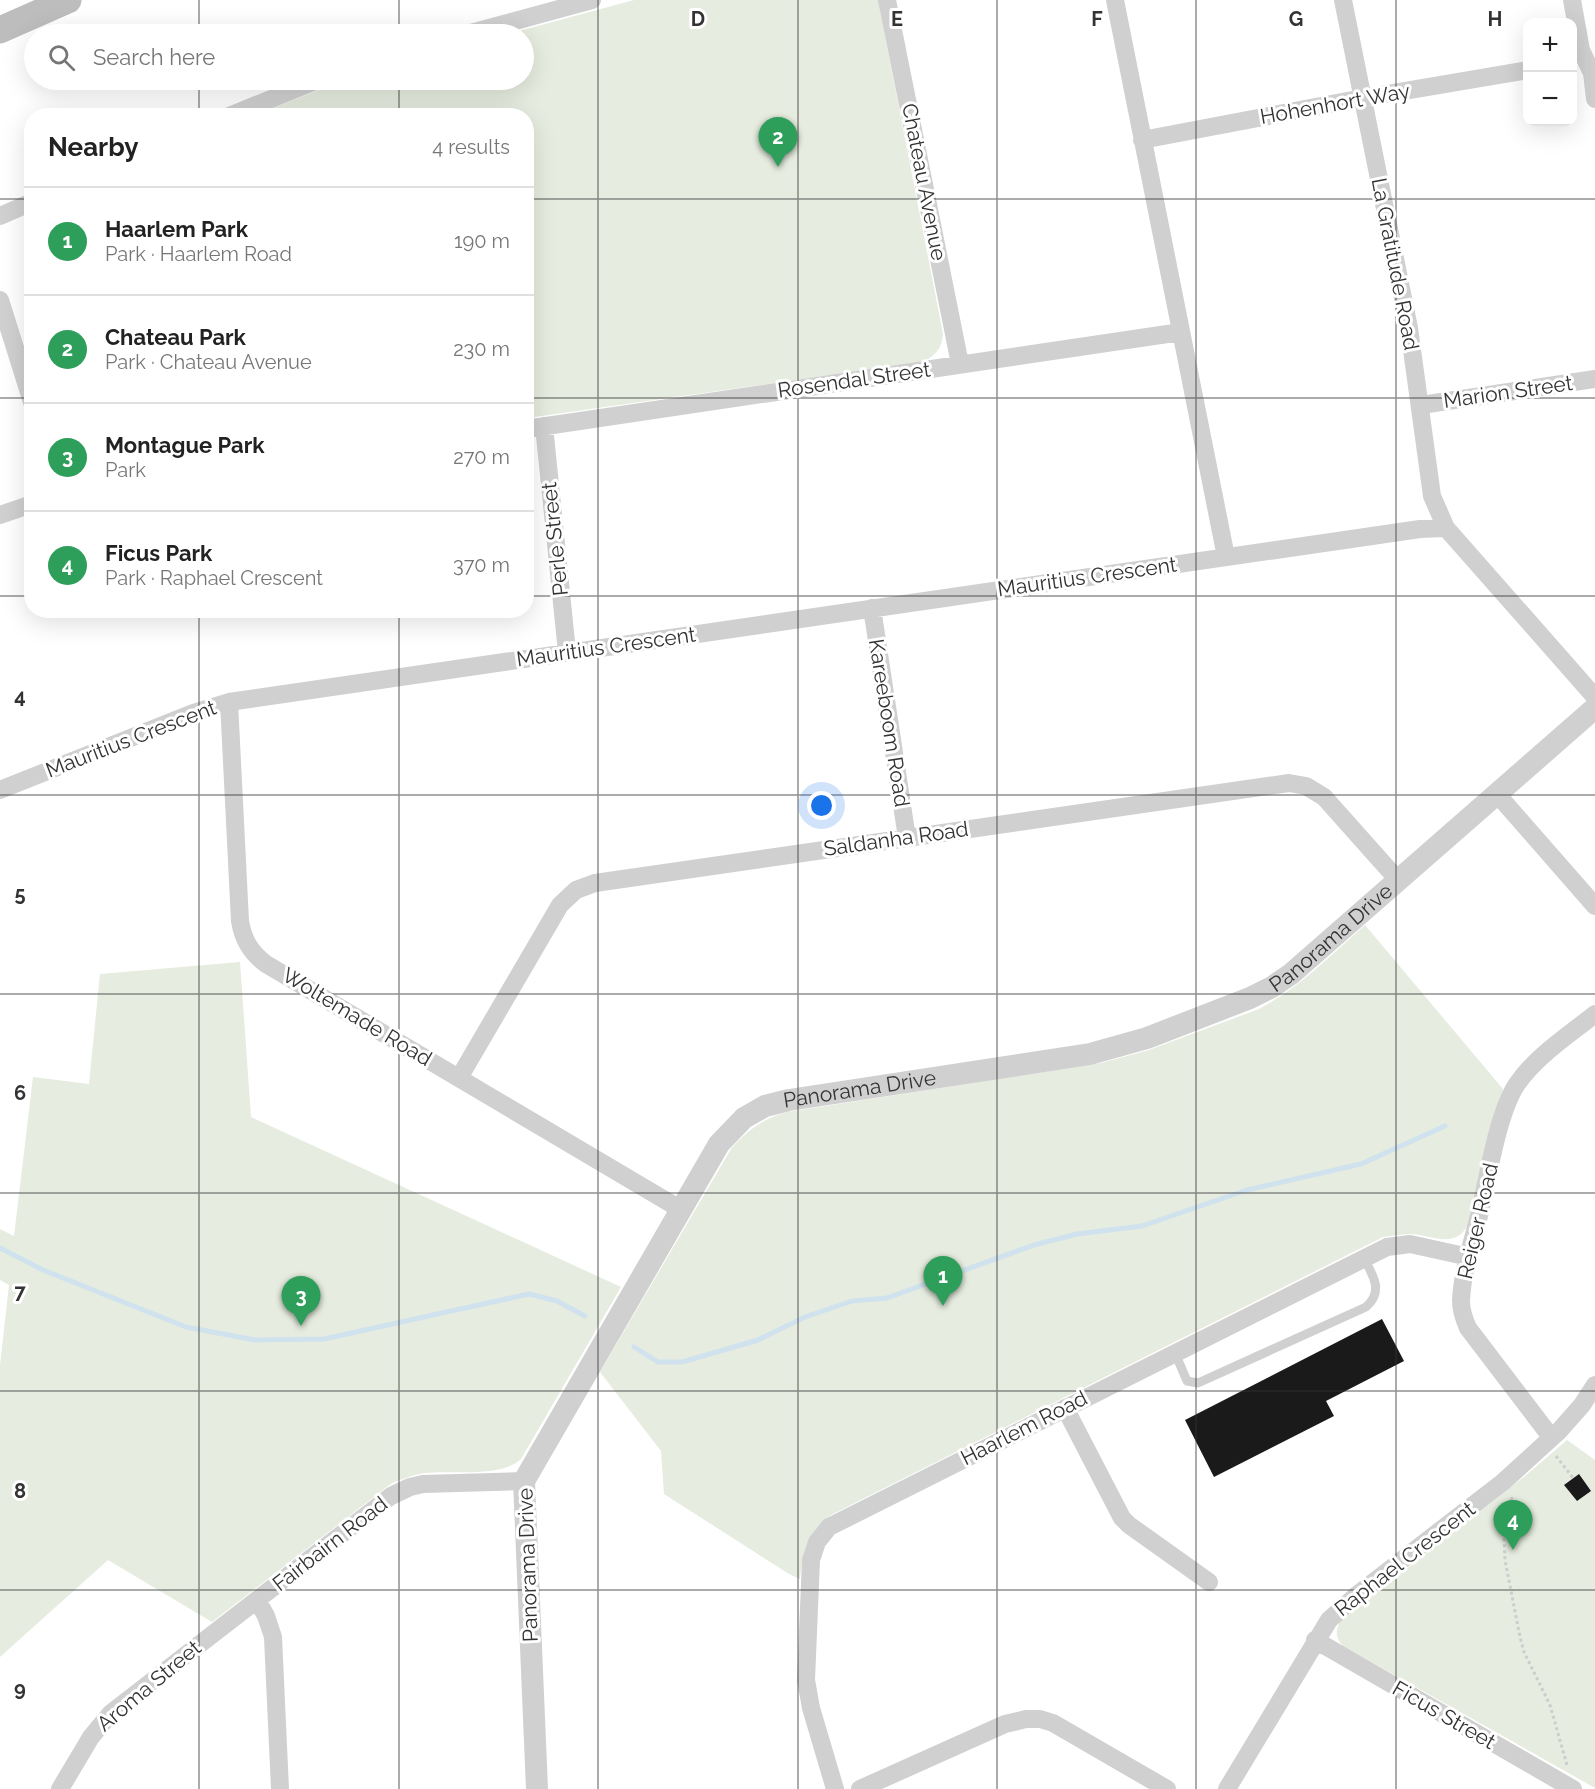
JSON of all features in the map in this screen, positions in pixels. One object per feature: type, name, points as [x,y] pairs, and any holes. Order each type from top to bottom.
[{"type":"main road","points":[[0,30],[68,0]]},
{"type":"street","points":[[504,24],[592,0]]},
{"type":"street","name":"Chateau Avenue","points":[[887,0],[960,364]]},
{"type":"street","points":[[1114,0],[1226,557]]},
{"type":"street","name":"La Gratitude Road","points":[[1343,0],[1409,328],[1432,496],[1446,528]]},
{"type":"street","points":[[1572,0],[1581,50],[1584,61],[1592,74],[1595,99]]},
{"type":"street","name":"Hohenhort Way","points":[[1142,140],[1523,71]]},
{"type":"street","points":[[249,108],[293,90]]},
{"type":"street","points":[[0,216],[24,206]]},
{"type":"street","points":[[0,300],[24,376]]},
{"type":"street","name":"Rosendal Street","points":[[535,427],[1181,332]]},
{"type":"street","name":"Marion Street","points":[[1421,405],[1595,379]]},
{"type":"street","name":"Perle Street","points":[[535,427],[567,652]]},
{"type":"street","points":[[0,516],[24,507]]},
{"type":"street","points":[[1446,528],[1595,697]]},
{"type":"street","name":"Mauritius Crescent","points":[[0,790],[193,712],[229,702],[1420,529],[1446,528]]},
{"type":"street","name":"Kareeboom Road","points":[[872,608],[907,838]]},
{"type":"street","name":"Woltemade Road","points":[[229,702],[240,921],[244,938],[253,953],[266,964],[680,1209]]},
{"type":"street","name":"Panorama Drive","points":[[537,1789],[524,1481],[680,1209],[726,1135],[744,1118],[765,1106],[789,1100],[1072,1057],[1148,1038],[1250,998],[1291,974],[1595,708]]},
{"type":"street","name":"Saldanha Road","points":[[459,1078],[560,905],[576,890],[595,883],[1297,784],[1316,790],[1324,797],[1398,880]]},
{"type":"street","points":[[1497,794],[1595,906]]},
{"type":"street","name":"Reiger Road","points":[[1548,1440],[1467,1328],[1461,1299],[1501,1125],[1511,1094],[1536,1063],[1595,1014]]},
{"type":"street","name":"Haarlem Road","points":[[835,1789],[811,1708],[806,1680],[811,1560],[822,1534],[837,1522],[1387,1247],[1410,1244],[1469,1257]]},
{"type":"street","name":"Raphael Crescent","points":[[1227,1789],[1329,1620],[1358,1594],[1514,1472],[1582,1405],[1595,1385]]},
{"type":"street","points":[[1065,1408],[1122,1518],[1209,1582]]},
{"type":"street","name":"Fairbairn Road","points":[[280,1789],[273,1637],[266,1616],[257,1600],[382,1502],[400,1491],[423,1484],[524,1481]]},
{"type":"street","name":"Aroma Street","points":[[60,1789],[91,1737],[111,1713],[257,1600]]},
{"type":"street","name":"Ficus Street","points":[[1315,1641],[1569,1787]]},
{"type":"street","points":[[860,1789],[1005,1724],[1026,1719],[1040,1719],[1065,1728],[1167,1789]]},
{"type":"lane","points":[[1175,1353],[1187,1381],[1198,1383],[1366,1307],[1376,1296],[1377,1288],[1376,1280],[1364,1258]]},
{"type":"path","points":[[1548,1440],[1573,1478]]},
{"type":"path","points":[[1514,1472],[1516,1483],[1504,1538],[1505,1560],[1524,1652],[1555,1719],[1567,1764],[1569,1787]]},
{"type":"shaded area","points":[[634,0],[878,0],[943,334],[937,351],[923,362],[534,417],[534,108],[273,108],[319,90],[534,90],[534,27]]},
{"type":"shaded area","points":[[1365,925],[1503,1089],[1470,1221],[1459,1236],[1445,1239],[1412,1234],[1383,1237],[831,1515],[811,1535],[800,1579],[664,1494],[661,1451],[600,1372],[731,1149],[749,1131],[770,1118],[787,1112],[1101,1063],[1149,1050],[1259,1009],[1274,1001],[1314,970]]},
{"type":"shaded area","points":[[240,962],[251,1117],[621,1287],[521,1459],[512,1465],[489,1471],[424,1473],[392,1483],[212,1622],[108,1560],[0,1657],[0,1365],[9,1285],[0,1280],[0,1229],[14,1236],[33,1077],[89,1084],[100,974]]},
{"type":"shaded area","points":[[1567,1440],[1595,1460],[1595,1788],[1343,1646],[1337,1634],[1341,1620],[1525,1476]]},
{"type":"building","points":[[1382,1319],[1404,1361],[1326,1401],[1334,1416],[1214,1477],[1185,1420]]},
{"type":"building","points":[[1579,1474],[1591,1491],[1577,1501],[1564,1485]]},
{"type":"waterway","points":[[634,1347],[658,1362],[682,1362],[758,1340],[805,1317],[852,1301],[887,1298],[1034,1245],[1077,1234],[1142,1226],[1247,1190],[1361,1164],[1445,1126]]},
{"type":"waterway","points":[[0,1248],[43,1270],[186,1327],[255,1340],[324,1339],[529,1294],[557,1301],[585,1316]]},
{"type":"place","name":"Chateau Park","points":[[778,167]]},
{"type":"place","name":"Haarlem Park","points":[[943,1306]]},
{"type":"place","name":"Montague Park","points":[[301,1326]]},
{"type":"place","name":"Ficus Park","points":[[1513,1550]]}]
